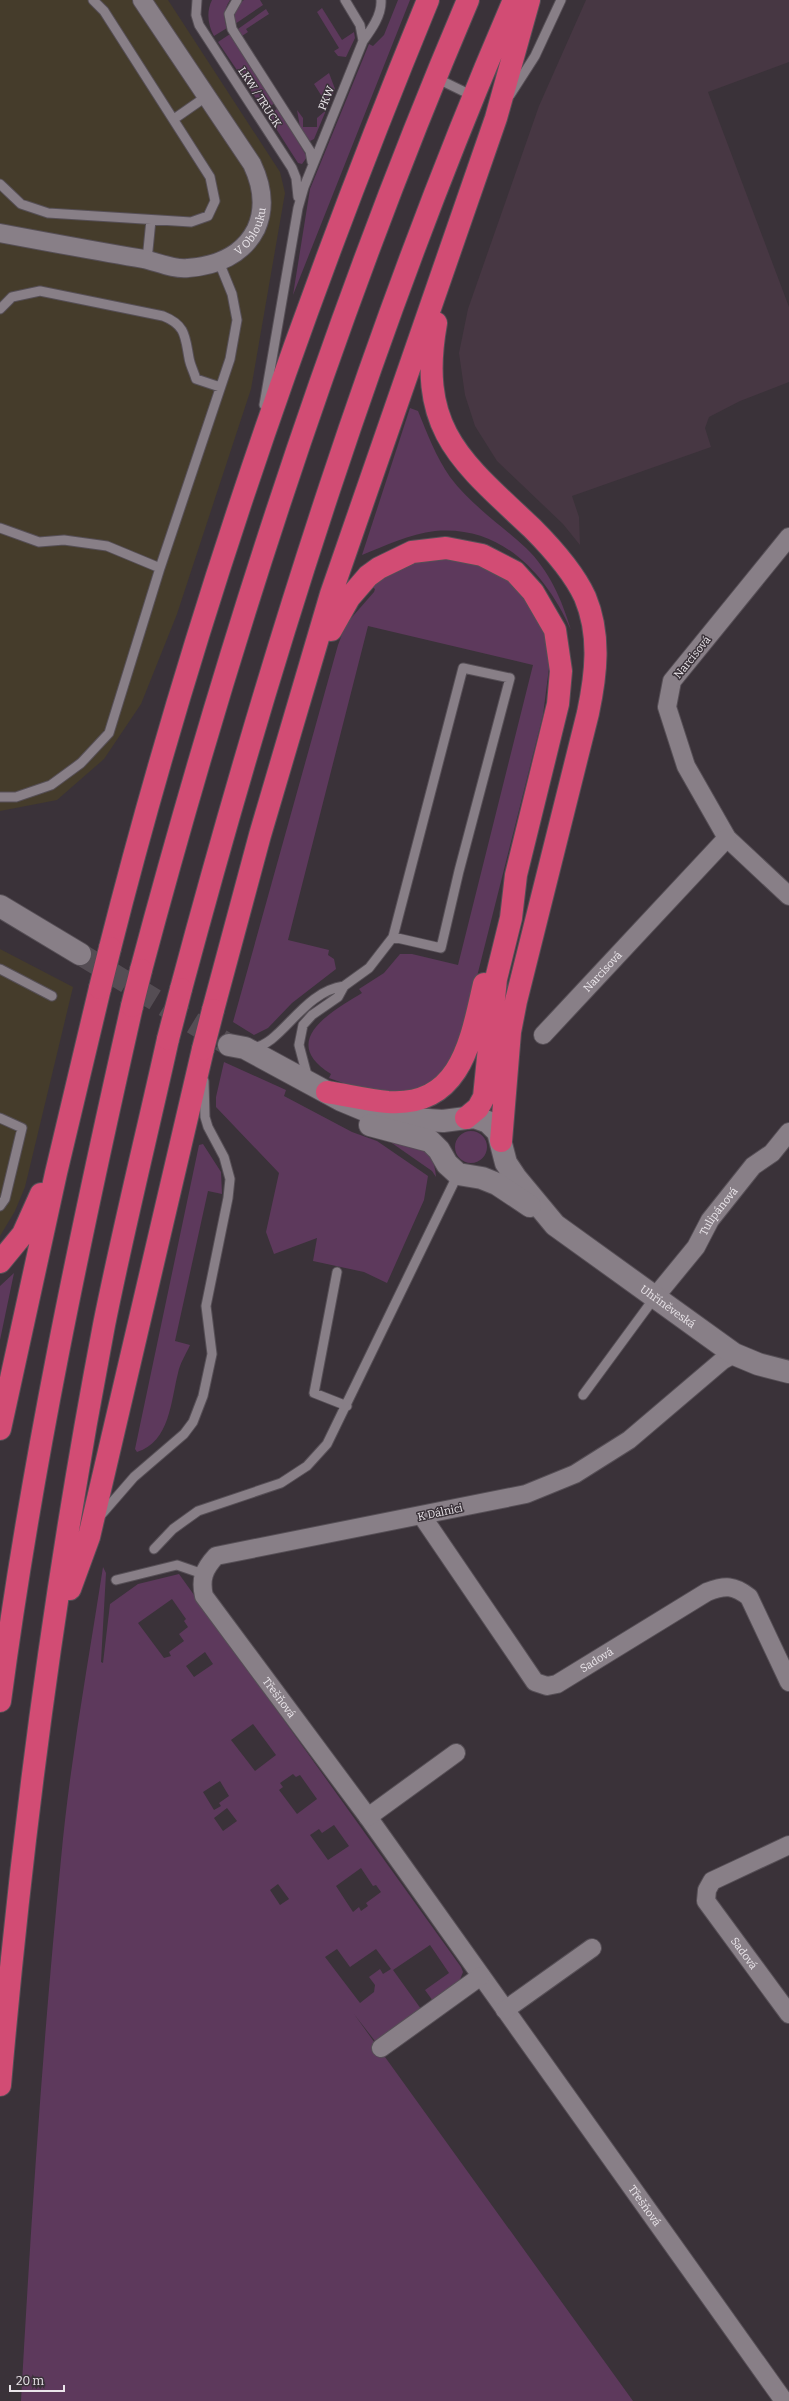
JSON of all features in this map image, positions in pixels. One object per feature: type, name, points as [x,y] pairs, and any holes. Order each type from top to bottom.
[{"type":"highway","points":[[0,1429],[70,1110],[110,948],[161,760],[204,615],[250,471],[333,238],[428,0]]},
{"type":"highway","points":[[0,1701],[27,1514],[58,1343],[132,1006],[186,802],[242,614],[298,444],[358,278],[435,77],[468,0]]},
{"type":"highway","points":[[0,2085],[18,1900],[52,1638],[101,1346],[168,1039],[228,812],[286,619],[345,439],[399,287],[473,96],[514,0]]},
{"type":"highway","points":[[52,1638],[89,1537],[203,1049],[260,835],[331,594],[401,389],[446,267],[496,118],[529,0]]},
{"type":"highway","points":[[446,267],[430,354],[432,388],[438,416],[451,443],[467,466],[546,542],[570,572],[585,598],[593,626],[596,644],[594,678],[589,707],[516,1001],[510,1032],[501,1145]]},
{"type":"highway","points":[[303,689],[341,610],[349,598],[368,576],[391,561],[423,550],[459,550],[495,560],[515,572],[534,592],[549,617],[557,642],[561,671],[554,722],[516,875],[511,918],[494,992],[484,1097],[478,1108],[463,1119]]},
{"type":"highway","points":[[318,1088],[399,1102],[428,1094],[451,1078],[467,1051],[500,916],[516,875]]},
{"type":"highway","points":[[0,1262],[11,1251],[35,1210],[70,1110]]},
{"type":"street","name":"V Oblouku","points":[[0,233],[147,260],[187,269],[219,262],[232,256],[251,238],[260,215],[262,202],[258,176],[252,164],[142,0]]},
{"type":"street","name":"Narcisová","points":[[789,537],[672,681],[667,707],[686,766],[727,838],[789,896]]},
{"type":"street","name":"Narcisová","points":[[544,1035],[727,838]]},
{"type":"street","points":[[0,906],[80,954]]},
{"type":"street","points":[[229,1045],[245,1048],[352,1105],[379,1114],[412,1119],[463,1119],[474,1117],[488,1122],[498,1132],[506,1163],[516,1178],[553,1223],[497,1184],[482,1178],[465,1175],[447,1164],[443,1156],[430,1141],[378,1128],[330,1108],[244,1060],[229,1045]]},
{"type":"street","points":[[443,1156],[443,1138],[452,1124],[463,1119]]},
{"type":"street","name":"Tulipánová","points":[[655,1297],[696,1247],[710,1220],[753,1166],[772,1153],[789,1132]]},
{"type":"street","points":[[465,1175],[482,1175],[495,1165],[501,1145]]},
{"type":"street","name":"Uhříněveská","points":[[553,1223],[734,1354],[758,1364],[789,1372]]},
{"type":"street","name":"K Dálnici","points":[[203,1574],[216,1556],[526,1494],[575,1474],[629,1440],[723,1360],[734,1354]]},
{"type":"street","name":"Sadová","points":[[422,1516],[535,1682],[547,1686],[557,1684],[707,1592],[724,1585],[738,1588],[749,1596],[789,1682]]},
{"type":"street","name":"Třešňová","points":[[203,1574],[201,1583],[204,1596],[368,1817],[784,2401]]},
{"type":"street","points":[[368,1817],[456,1753]]},
{"type":"street","name":"Sadová","points":[[789,1845],[712,1881],[707,1890],[706,1901],[789,2014]]},
{"type":"street","points":[[505,2010],[592,1948]]},
{"type":"street","points":[[380,2048],[480,1976]]},
{"type":"lane","points":[[0,184],[21,204],[48,213],[191,222],[208,216],[215,201],[210,177],[104,10],[92,0]]},
{"type":"lane","name":"LKW / TRUCK","points":[[197,0],[196,15],[199,25],[292,168],[296,178],[298,208]]},
{"type":"lane","points":[[237,0],[229,14],[232,29],[310,151],[312,164]]},
{"type":"lane","points":[[345,0],[360,25],[362,41]]},
{"type":"lane","name":"PKW","points":[[298,208],[312,164],[362,41],[373,26],[381,7],[381,0]]},
{"type":"lane","points":[[496,118],[536,56],[561,0]]},
{"type":"lane","points":[[435,77],[473,96]]},
{"type":"lane","points":[[174,119],[207,96]]},
{"type":"lane","points":[[250,471],[270,378],[298,208]]},
{"type":"lane","points":[[147,260],[151,220]]},
{"type":"lane","points":[[0,797],[16,797],[51,785],[81,763],[109,733],[160,568],[230,359],[237,320],[232,294],[219,262]]},
{"type":"lane","points":[[0,309],[12,297],[40,291],[163,316],[176,321],[187,340],[189,359],[196,379],[220,387]]},
{"type":"lane","points":[[0,528],[39,542],[64,540],[107,546],[160,568]]},
{"type":"lane","points":[[318,1088],[300,1054],[301,1032],[307,1020],[338,997],[344,986],[369,968],[393,937],[463,668],[510,678],[459,871],[441,948],[393,937]]},
{"type":"lane","points":[[0,968],[52,996]]},
{"type":"lane","points":[[245,1048],[262,1045],[278,1034],[304,1006],[332,987],[344,986]]},
{"type":"lane","points":[[89,1537],[101,1515],[116,1495],[184,1434],[199,1409],[203,1396],[212,1354],[206,1306],[228,1198],[230,1179],[224,1157],[208,1127],[205,1117],[203,1049]]},
{"type":"lane","points":[[0,1118],[22,1128],[5,1198],[0,1206]]},
{"type":"lane","points":[[154,1549],[173,1529],[198,1511],[280,1483],[307,1466],[327,1444],[465,1175]]},
{"type":"lane","points":[[337,1272],[314,1393],[347,1406]]},
{"type":"lane","points":[[583,1395],[655,1297]]},
{"type":"lane","points":[[116,1580],[177,1565],[203,1574]]},
{"type":"shaded area","points":[[0,0],[168,0],[280,172],[285,193],[251,389],[177,614],[141,704],[104,759],[57,800],[0,811]]},
{"type":"shaded area","points":[[212,0],[230,0],[226,7],[225,14],[227,28],[214,36],[208,18]]},
{"type":"shaded area","points":[[244,0],[260,0],[263,5],[235,24],[235,10]]},
{"type":"shaded area","points":[[398,0],[410,0],[293,295],[310,189],[369,44],[373,46],[384,35]]},
{"type":"shaded area","points":[[586,0],[789,0],[789,62],[708,92],[789,307],[789,382],[740,401],[709,417],[705,428],[711,447],[572,496],[579,517],[580,545],[563,524],[497,461],[475,426],[465,395],[459,353],[468,309],[539,106]]},
{"type":"shaded area","points":[[322,8],[342,40],[354,32],[355,38],[346,57],[338,56],[334,51],[339,48],[317,12]]},
{"type":"shaded area","points":[[266,9],[269,14],[246,29],[248,32],[242,36],[238,29]]},
{"type":"shaded area","points":[[230,34],[275,103],[264,110],[218,42]]},
{"type":"shaded area","points":[[329,73],[335,89],[314,139],[310,141],[300,127],[297,110],[303,118],[303,127],[317,127],[317,118],[324,112],[326,103],[314,84]]},
{"type":"shaded area","points":[[278,108],[307,157],[302,164],[298,163],[268,116]]},
{"type":"shaded area","points":[[410,408],[418,411],[440,461],[458,487],[477,506],[526,548],[541,566],[554,586],[571,630],[561,609],[535,572],[519,557],[501,545],[481,536],[459,531],[435,531],[388,544],[362,555]]},
{"type":"shaded area","points":[[433,558],[472,561],[507,577],[532,606],[547,640],[550,660],[543,715],[465,1024],[447,1069],[425,1086],[396,1093],[354,1087],[329,1078],[331,1074],[316,1062],[309,1050],[309,1039],[315,1028],[325,1018],[362,993],[359,989],[384,973],[400,954],[412,954],[458,965],[533,665],[368,626],[288,940],[329,950],[328,955],[334,959],[336,969],[292,1003],[268,1028],[254,1035],[233,1022],[338,645],[346,624],[374,592],[375,589],[371,586],[402,565]]},
{"type":"shaded area","points":[[0,949],[73,987],[25,1187],[15,1211],[0,1236]]},
{"type":"shaded area","points":[[224,1062],[286,1090],[284,1096],[352,1132],[377,1141],[428,1176],[424,1200],[387,1283],[364,1272],[313,1261],[317,1238],[274,1254],[266,1232],[279,1173],[216,1107],[216,1097]]},
{"type":"shaded area","points":[[468,1131],[474,1131],[484,1138],[487,1147],[486,1153],[480,1160],[474,1163],[468,1163],[458,1156],[455,1150],[455,1144],[462,1134]]},
{"type":"shaded area","points":[[389,1141],[407,1143],[422,1148],[431,1158],[436,1177],[432,1171]]},
{"type":"shaded area","points":[[203,1144],[221,1172],[222,1194],[208,1191],[175,1341],[190,1345],[179,1369],[171,1407],[163,1430],[148,1447],[137,1452],[135,1449],[199,1145]]},
{"type":"shaded area","points":[[14,1273],[0,1340],[0,1286]]},
{"type":"shaded area","points":[[103,1567],[106,1573],[101,1662],[103,1663],[110,1604],[138,1584],[179,1574],[461,1967],[463,1972],[459,1982],[433,2001],[425,1990],[449,1973],[430,1945],[393,1970],[421,2009],[375,2041],[354,2014],[633,2401],[21,2401],[38,2130],[65,1822],[69,1786]],"holes":[[[172,1599],[186,1619],[184,1621],[188,1627],[179,1634],[184,1641],[169,1652],[171,1656],[164,1658],[138,1623]],[[205,1652],[213,1664],[194,1677],[186,1666]],[[253,1724],[276,1755],[255,1771],[231,1740]],[[293,1774],[296,1777],[300,1775],[317,1799],[297,1814],[279,1790],[283,1787],[280,1783]],[[220,1781],[229,1796],[219,1803],[221,1806],[214,1810],[203,1792]],[[227,1808],[237,1821],[223,1831],[214,1818]],[[334,1825],[349,1846],[328,1860],[310,1835],[319,1829],[322,1833]],[[361,1868],[373,1886],[376,1885],[381,1892],[366,1903],[368,1906],[361,1911],[359,1907],[353,1912],[336,1886]],[[278,1884],[289,1899],[280,1905],[270,1890]],[[337,1949],[350,1967],[376,1949],[391,1969],[383,1974],[380,1969],[369,1977],[375,1985],[374,1992],[360,2003],[325,1957]]]},
{"type":"tunnel","points":[[80,954],[229,1045]]}]
